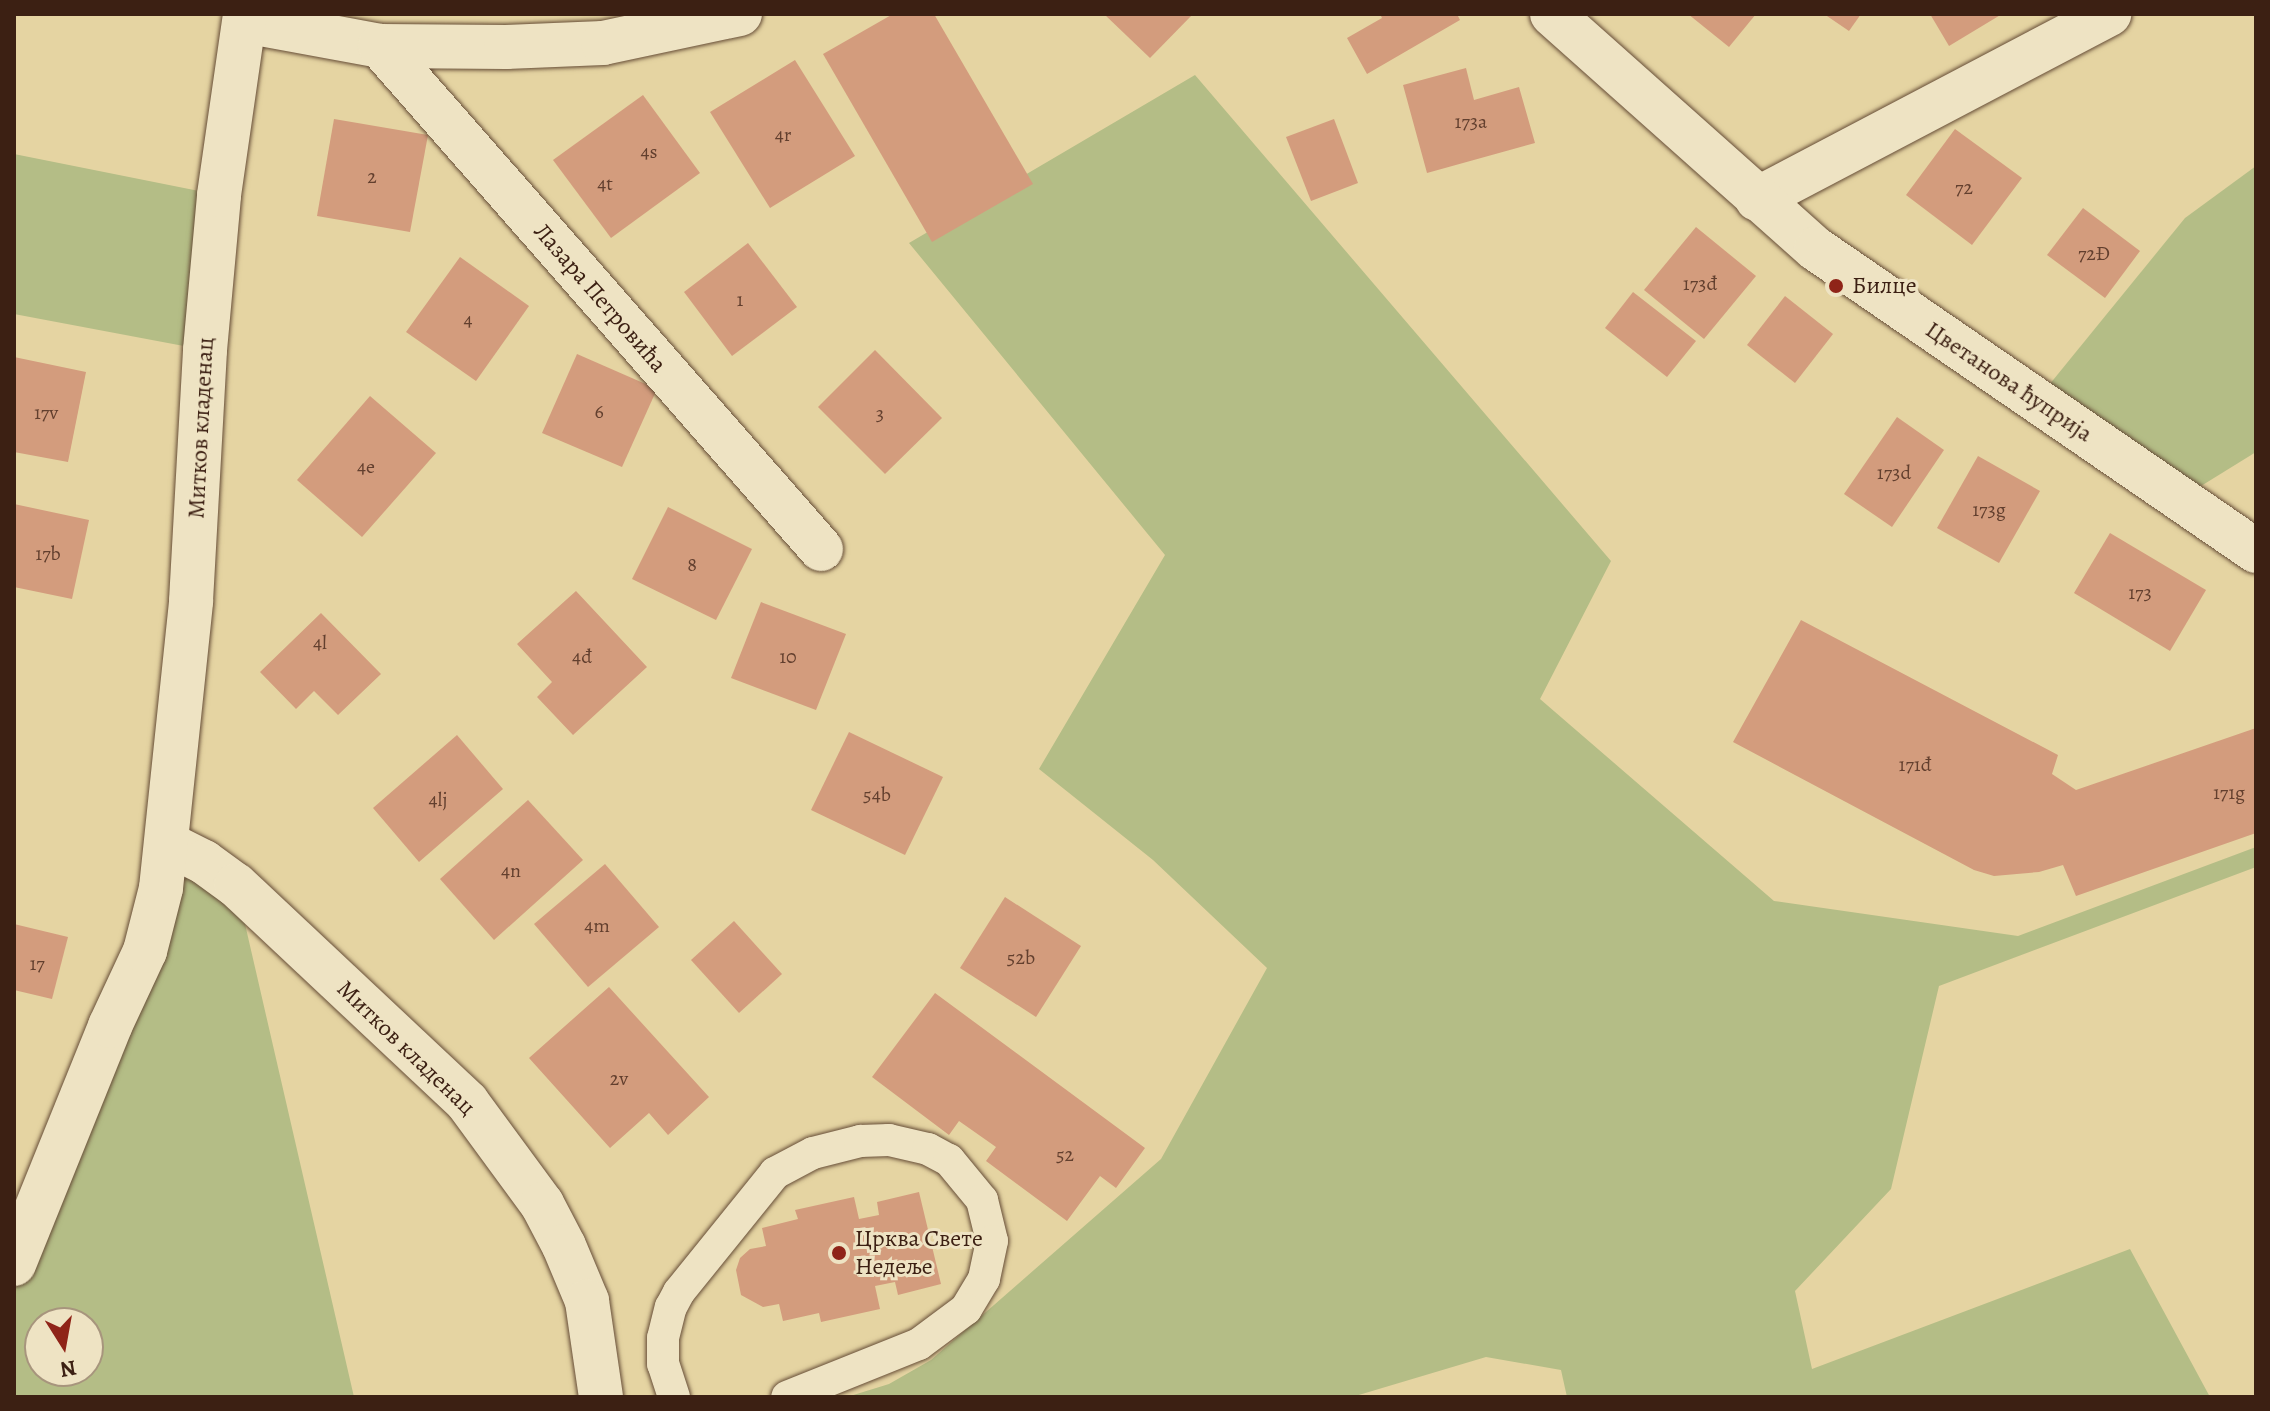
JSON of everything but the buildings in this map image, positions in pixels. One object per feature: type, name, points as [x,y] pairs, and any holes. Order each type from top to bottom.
[{"type":"street","points":[[245,17],[380,46],[506,47],[603,43],[740,14]]},
{"type":"street","name":"Цветанова ћуприја","points":[[1552,14],[1816,249],[2256,551]]},
{"type":"street","points":[[1757,199],[2109,14]]},
{"type":"street","name":"Митков кладенац","points":[[14,1264],[110,1026],[145,951],[168,844],[191,601],[205,350],[219,195],[245,17]]},
{"type":"street","name":"Лазара Петровића","points":[[380,46],[821,549]]},
{"type":"street","name":"Митков кладенац","points":[[168,844],[204,862],[236,885],[467,1102],[542,1204],[587,1301],[601,1397]]},
{"type":"lane","points":[[674,1397],[663,1364],[663,1338],[671,1307],[679,1292],[775,1173],[813,1153],[860,1141],[889,1140],[928,1149],[949,1160],[982,1200],[992,1241],[984,1279],[966,1309],[919,1344],[787,1397]]},
{"type":"green space","points":[[1195,75],[1611,561],[1540,699],[1774,901],[2018,936],[2256,847],[2256,867],[1939,986],[1891,1189],[1795,1291],[1812,1369],[2130,1249],[2210,1397],[1567,1397],[1561,1370],[1486,1357],[1352,1397],[847,1397],[889,1384],[931,1360],[1161,1159],[1267,968],[1153,860],[1039,769],[1165,555],[909,243]]},
{"type":"green space","points":[[14,154],[219,195],[205,350],[14,314]]},
{"type":"green space","points":[[2256,166],[2256,452],[2180,499],[2036,401],[2185,218]]},
{"type":"green space","points":[[168,844],[236,885],[354,1397],[14,1397],[14,1264]]},
{"type":"place","name":"Билце","points":[[1836,286]]},
{"type":"place","name":"Црква Свете Недеље","points":[[839,1253]]}]
